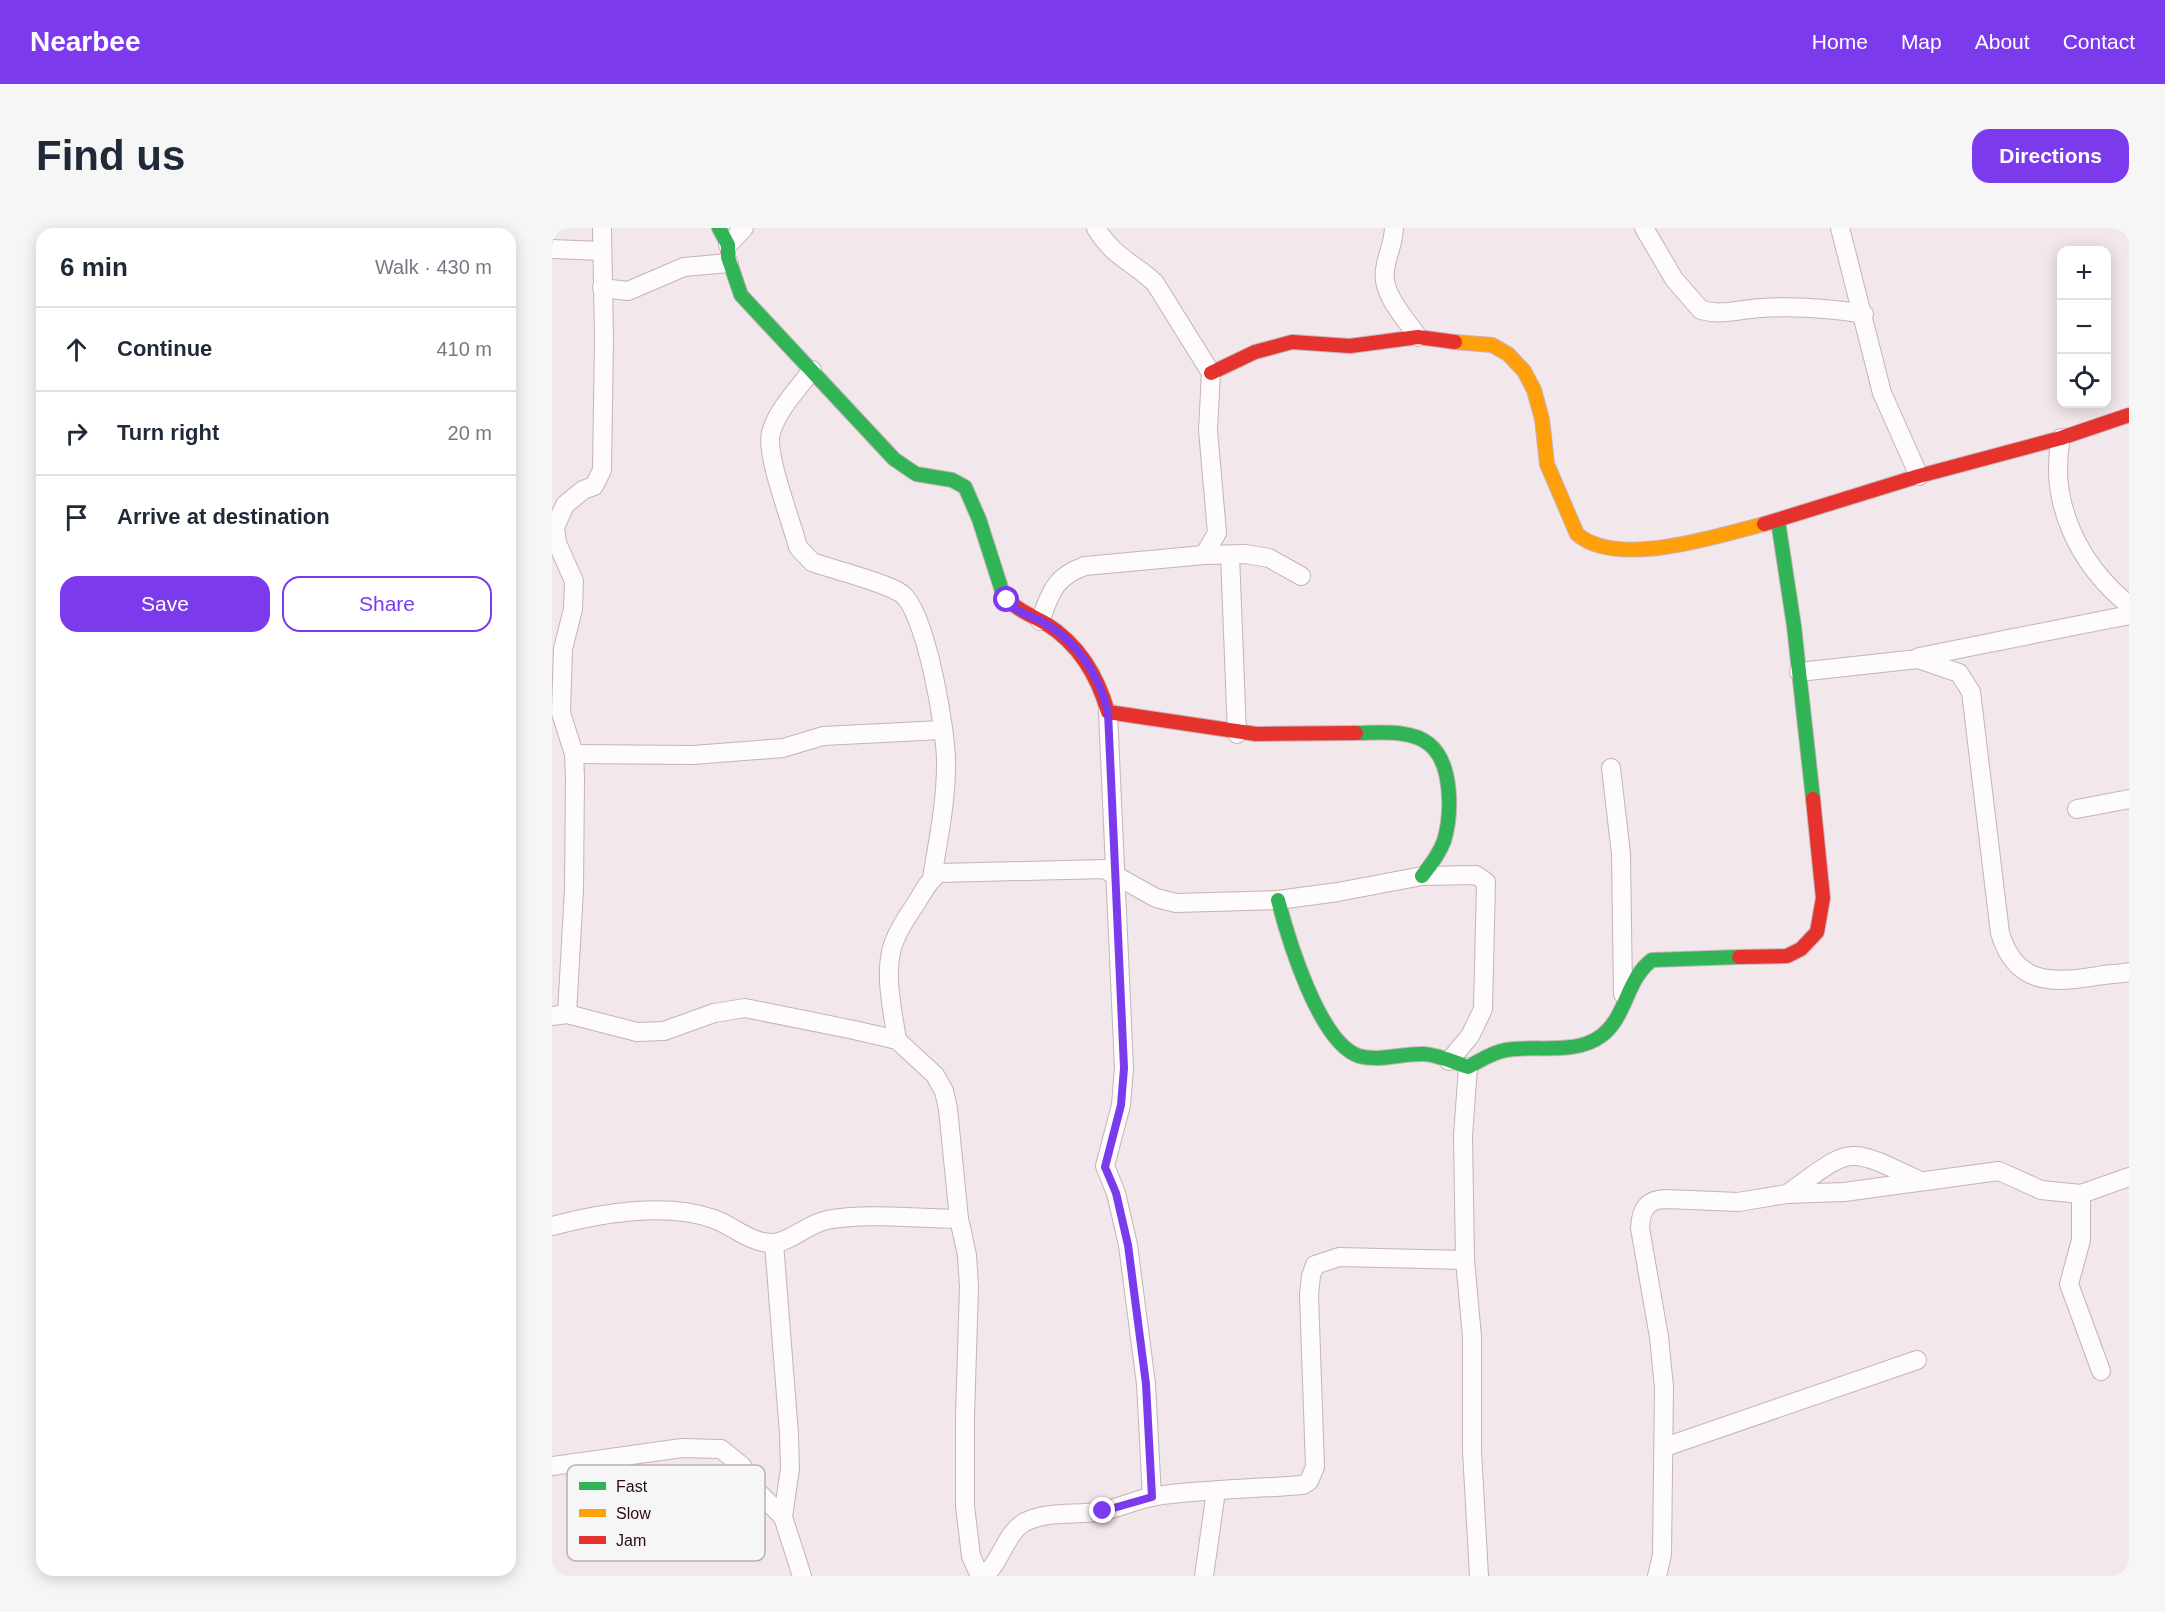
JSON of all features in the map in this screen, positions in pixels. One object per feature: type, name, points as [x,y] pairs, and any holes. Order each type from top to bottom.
[{"type":"street","points":[[602,228],[602,470],[594,486],[583,490],[565,505],[555,527],[557,543],[574,581],[573,609],[557,647],[561,713],[574,754],[574,889],[559,1015],[621,1029],[646,1032],[678,1028],[714,1012],[745,1008],[897,1040],[935,1075],[944,1092],[959,1220],[967,1255],[969,1287],[965,1506],[970,1556],[982,1576],[992,1569],[1016,1529],[1025,1522],[1050,1514],[1103,1511],[1152,1497],[1303,1485],[1313,1475],[1309,1295],[1311,1276],[1316,1265],[1339,1257],[1465,1260]]},
{"type":"street","points":[[719,228],[741,295],[894,459],[916,474],[952,480],[964,487],[975,508],[1001,591],[1020,613],[1061,633],[1086,660],[1096,677],[1108,712],[1124,1068],[1121,1105],[1105,1167],[1116,1193],[1128,1245],[1146,1384],[1152,1497]]},
{"type":"street","points":[[602,288],[628,291],[684,267],[728,254],[744,228]]},
{"type":"street","points":[[1096,228],[1120,258],[1144,272],[1155,283],[1211,373],[1208,430],[1217,533],[1204,555]]},
{"type":"street","points":[[1394,228],[1393,246],[1384,271],[1389,296],[1419,337]]},
{"type":"street","points":[[1644,228],[1674,279],[1701,310],[1737,312],[1751,308],[1819,306],[1864,314]]},
{"type":"street","points":[[1840,228],[1864,314],[1882,393],[1919,476]]},
{"type":"street","points":[[552,249],[602,251]]},
{"type":"street","points":[[1211,373],[1255,352],[1292,342],[1350,346],[1419,337],[1437,341],[1492,345],[1508,354],[1524,371],[1538,402],[1547,464],[1577,534],[1585,541],[1605,548],[1666,548],[1778,521],[1919,476],[2061,438],[2129,415]]},
{"type":"street","points":[[812,370],[778,417],[771,434],[770,446],[798,547],[812,562],[890,587],[904,595],[925,636],[942,730],[946,763],[943,805],[932,878],[896,937],[891,953],[890,975],[897,1040]]},
{"type":"street","points":[[2061,438],[2058,453],[2059,478],[2070,532],[2088,562],[2116,595],[2129,605]]},
{"type":"street","points":[[1278,900],[1295,960],[1330,1028],[1346,1050],[1366,1057],[1425,1054],[1468,1067],[1503,1050],[1592,1041],[1605,1033],[1643,965],[1652,960],[1786,956],[1805,949],[1814,939],[1823,908],[1821,870],[1799,672],[1778,521]]},
{"type":"street","points":[[1040,621],[1054,587],[1067,573],[1085,566],[1204,555],[1230,555],[1269,558],[1301,576]]},
{"type":"street","points":[[1230,555],[1237,734]]},
{"type":"street","points":[[1799,672],[1905,660],[2129,615]]},
{"type":"street","points":[[1905,660],[1932,662],[1959,673],[1971,692],[1983,807],[2001,933],[2006,952],[2030,976],[2041,979],[2083,978],[2129,972]]},
{"type":"street","points":[[1108,712],[1237,734],[1268,736],[1360,732],[1406,736],[1427,742],[1435,750],[1446,777],[1447,827],[1441,849],[1422,876]]},
{"type":"street","points":[[574,754],[693,755],[783,748],[823,736],[942,730]]},
{"type":"street","points":[[1611,768],[1621,854],[1623,1002]]},
{"type":"street","points":[[2078,809],[2129,799]]},
{"type":"street","points":[[932,878],[939,873],[958,871],[1096,869],[1115,874],[1156,898],[1176,903],[1278,900],[1338,892],[1422,876],[1476,875],[1486,882],[1484,1009],[1470,1036],[1449,1061]]},
{"type":"street","points":[[1468,1067],[1463,1136],[1465,1260],[1472,1337],[1472,1451],[1479,1576]]},
{"type":"street","points":[[1787,1194],[1828,1165],[1848,1155],[1857,1154],[1879,1161],[1918,1180]]},
{"type":"street","points":[[1657,1576],[1662,1555],[1665,1447],[1659,1337],[1644,1259],[1641,1214],[1647,1203],[1656,1199],[1738,1203],[1787,1194],[1844,1192],[1918,1180],[1999,1171],[2041,1190],[2081,1194],[2129,1177]]},
{"type":"street","points":[[2081,1194],[2081,1240],[2069,1284],[2101,1371]]},
{"type":"street","points":[[552,1226],[644,1210],[674,1211],[714,1219],[764,1242],[774,1243],[786,1240],[810,1224],[829,1220],[855,1217],[959,1220]]},
{"type":"street","points":[[774,1243],[789,1434],[790,1468],[783,1518]]},
{"type":"street","points":[[1665,1447],[1917,1360]]},
{"type":"street","points":[[552,1466],[682,1448],[721,1449],[741,1465]]},
{"type":"street","points":[[1204,1576],[1215,1491]]},
{"type":"street","points":[[765,1499],[783,1518],[802,1576]]},
{"type":"traffic: fast","points":[[719,228],[728,245],[728,257],[741,295],[894,459],[916,474],[952,480],[965,487],[979,519],[1003,594]]},
{"type":"traffic: fast","points":[[1778,521],[1794,626],[1813,799]]},
{"type":"traffic: fast","points":[[1356,733],[1394,733],[1422,739],[1437,753],[1443,763],[1449,803],[1447,830],[1440,850],[1422,876]]},
{"type":"traffic: fast","points":[[1278,900],[1297,963],[1318,1011],[1344,1047],[1367,1058],[1424,1054],[1441,1057],[1468,1067],[1506,1050],[1580,1046],[1591,1042],[1610,1028],[1637,977],[1652,960],[1739,957]]},
{"type":"traffic: slow","points":[[1455,342],[1492,345],[1508,354],[1524,371],[1534,390],[1542,419],[1547,464],[1577,534],[1595,544],[1616,549],[1641,549],[1695,542],[1764,524]]},
{"type":"traffic: jam","points":[[1211,373],[1255,352],[1292,342],[1350,346],[1418,337],[1455,342]]},
{"type":"traffic: jam","points":[[1764,524],[1919,476],[2061,438],[2129,415]]},
{"type":"traffic: jam","points":[[1003,594],[1017,607],[1057,631],[1077,651],[1092,673],[1108,712],[1256,734],[1356,733]]},
{"type":"traffic: jam","points":[[1739,957],[1787,956],[1801,949],[1817,932],[1823,898],[1813,799]]},
{"type":"route","points":[[1007,600],[1020,613],[1061,633],[1073,644],[1096,677],[1108,712],[1124,1068],[1121,1105],[1105,1167],[1116,1193],[1128,1245],[1134,1307],[1146,1384],[1152,1497],[1103,1511]]}]
